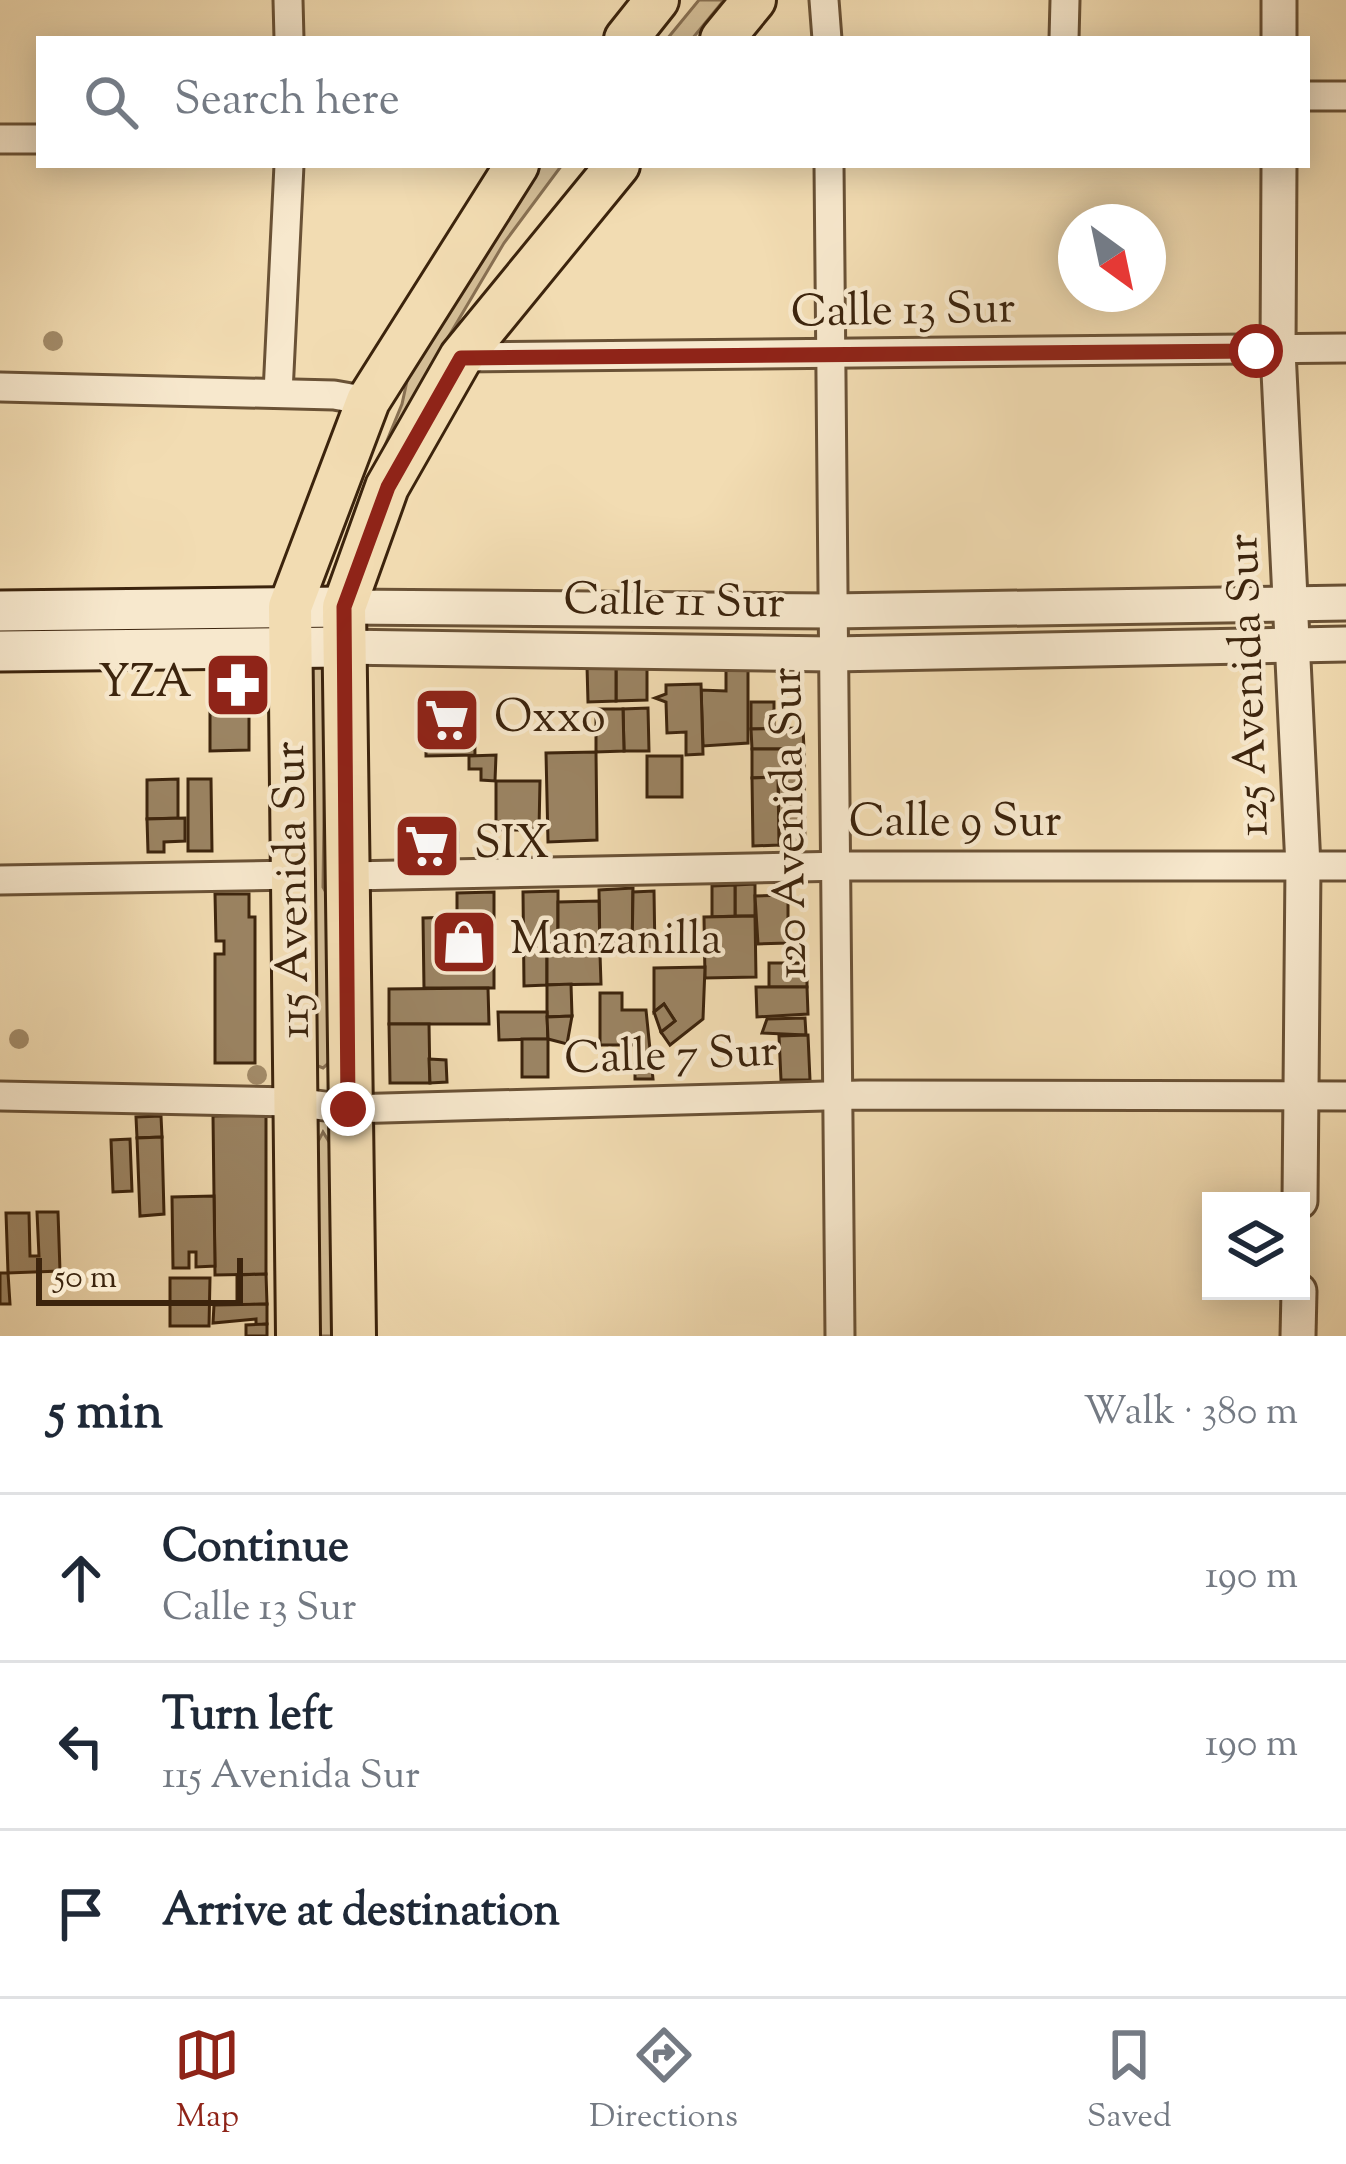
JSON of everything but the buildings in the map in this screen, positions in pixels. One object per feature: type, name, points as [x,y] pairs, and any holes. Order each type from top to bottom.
[{"type":"main road","points":[[628,36],[657,0]]},
{"type":"main road","points":[[724,36],[754,0]]},
{"type":"main road","name":"115 Avenida Sur","points":[[298,1336],[290,607],[368,401],[516,168]]},
{"type":"main road","name":"115 Avenida Sur","points":[[353,1336],[343,627],[388,487],[461,358],[616,168]]},
{"type":"main road","name":"Calle 11 Sur","points":[[0,611],[290,607],[343,627]]},
{"type":"main road","name":"Calle 11 Sur","points":[[0,651],[289,651],[343,627]]},
{"type":"street","points":[[288,0],[289,36]]},
{"type":"street","points":[[824,0],[826,36]]},
{"type":"street","points":[[1064,36],[1065,0]]},
{"type":"street","points":[[1279,0],[1279,36]]},
{"type":"street","points":[[1310,96],[1346,96]]},
{"type":"street","points":[[0,139],[36,139]]},
{"type":"street","points":[[278,393],[289,168]]},
{"type":"street","name":"120 Avenida Sur","points":[[829,168],[840,1336]]},
{"type":"street","name":"125 Avenida Sur","points":[[1279,168],[1278,351],[1294,603],[1303,866],[1300,1192]]},
{"type":"street","name":"Calle 13 Sur","points":[[461,358],[1346,348]]},
{"type":"street","points":[[0,387],[278,393],[368,401]]},
{"type":"street","name":"Calle 11 Sur","points":[[343,627],[832,611],[1346,603]]},
{"type":"street","name":"Calle 11 Sur","points":[[343,627],[832,654],[1346,644]]},
{"type":"street","name":"Calle 9 Sur","points":[[349,876],[834,866],[1346,866]]},
{"type":"street","points":[[0,880],[296,874]]},
{"type":"street","name":"Calle 7 Sur","points":[[0,1096],[293,1102],[348,1109],[838,1095],[1346,1096]]},
{"type":"street","points":[[1298,1336],[1299,1300]]},
{"type":"shaded area","points":[[699,0],[724,0],[694,36],[669,36]]},
{"type":"shaded area","points":[[537,168],[560,168],[504,243],[427,373],[335,581],[327,587],[402,404],[412,358],[453,286]]},
{"type":"shaded area","points":[[326,664],[323,887],[333,905],[331,1061],[323,1068],[313,1064],[312,665]]},
{"type":"shaded area","points":[[323,1132],[331,1145],[332,1336],[312,1336],[313,1151]]},
{"type":"place","name":"YZA","points":[[238,685]]},
{"type":"place","name":"Oxxo","points":[[447,720]]},
{"type":"place","name":"SIX","points":[[427,846]]},
{"type":"place","name":"Manzanilla","points":[[464,942]]},
{"type":"route","points":[[348,1109],[350,904],[341,646],[344,607],[388,487],[461,358],[1256,351]]}]
